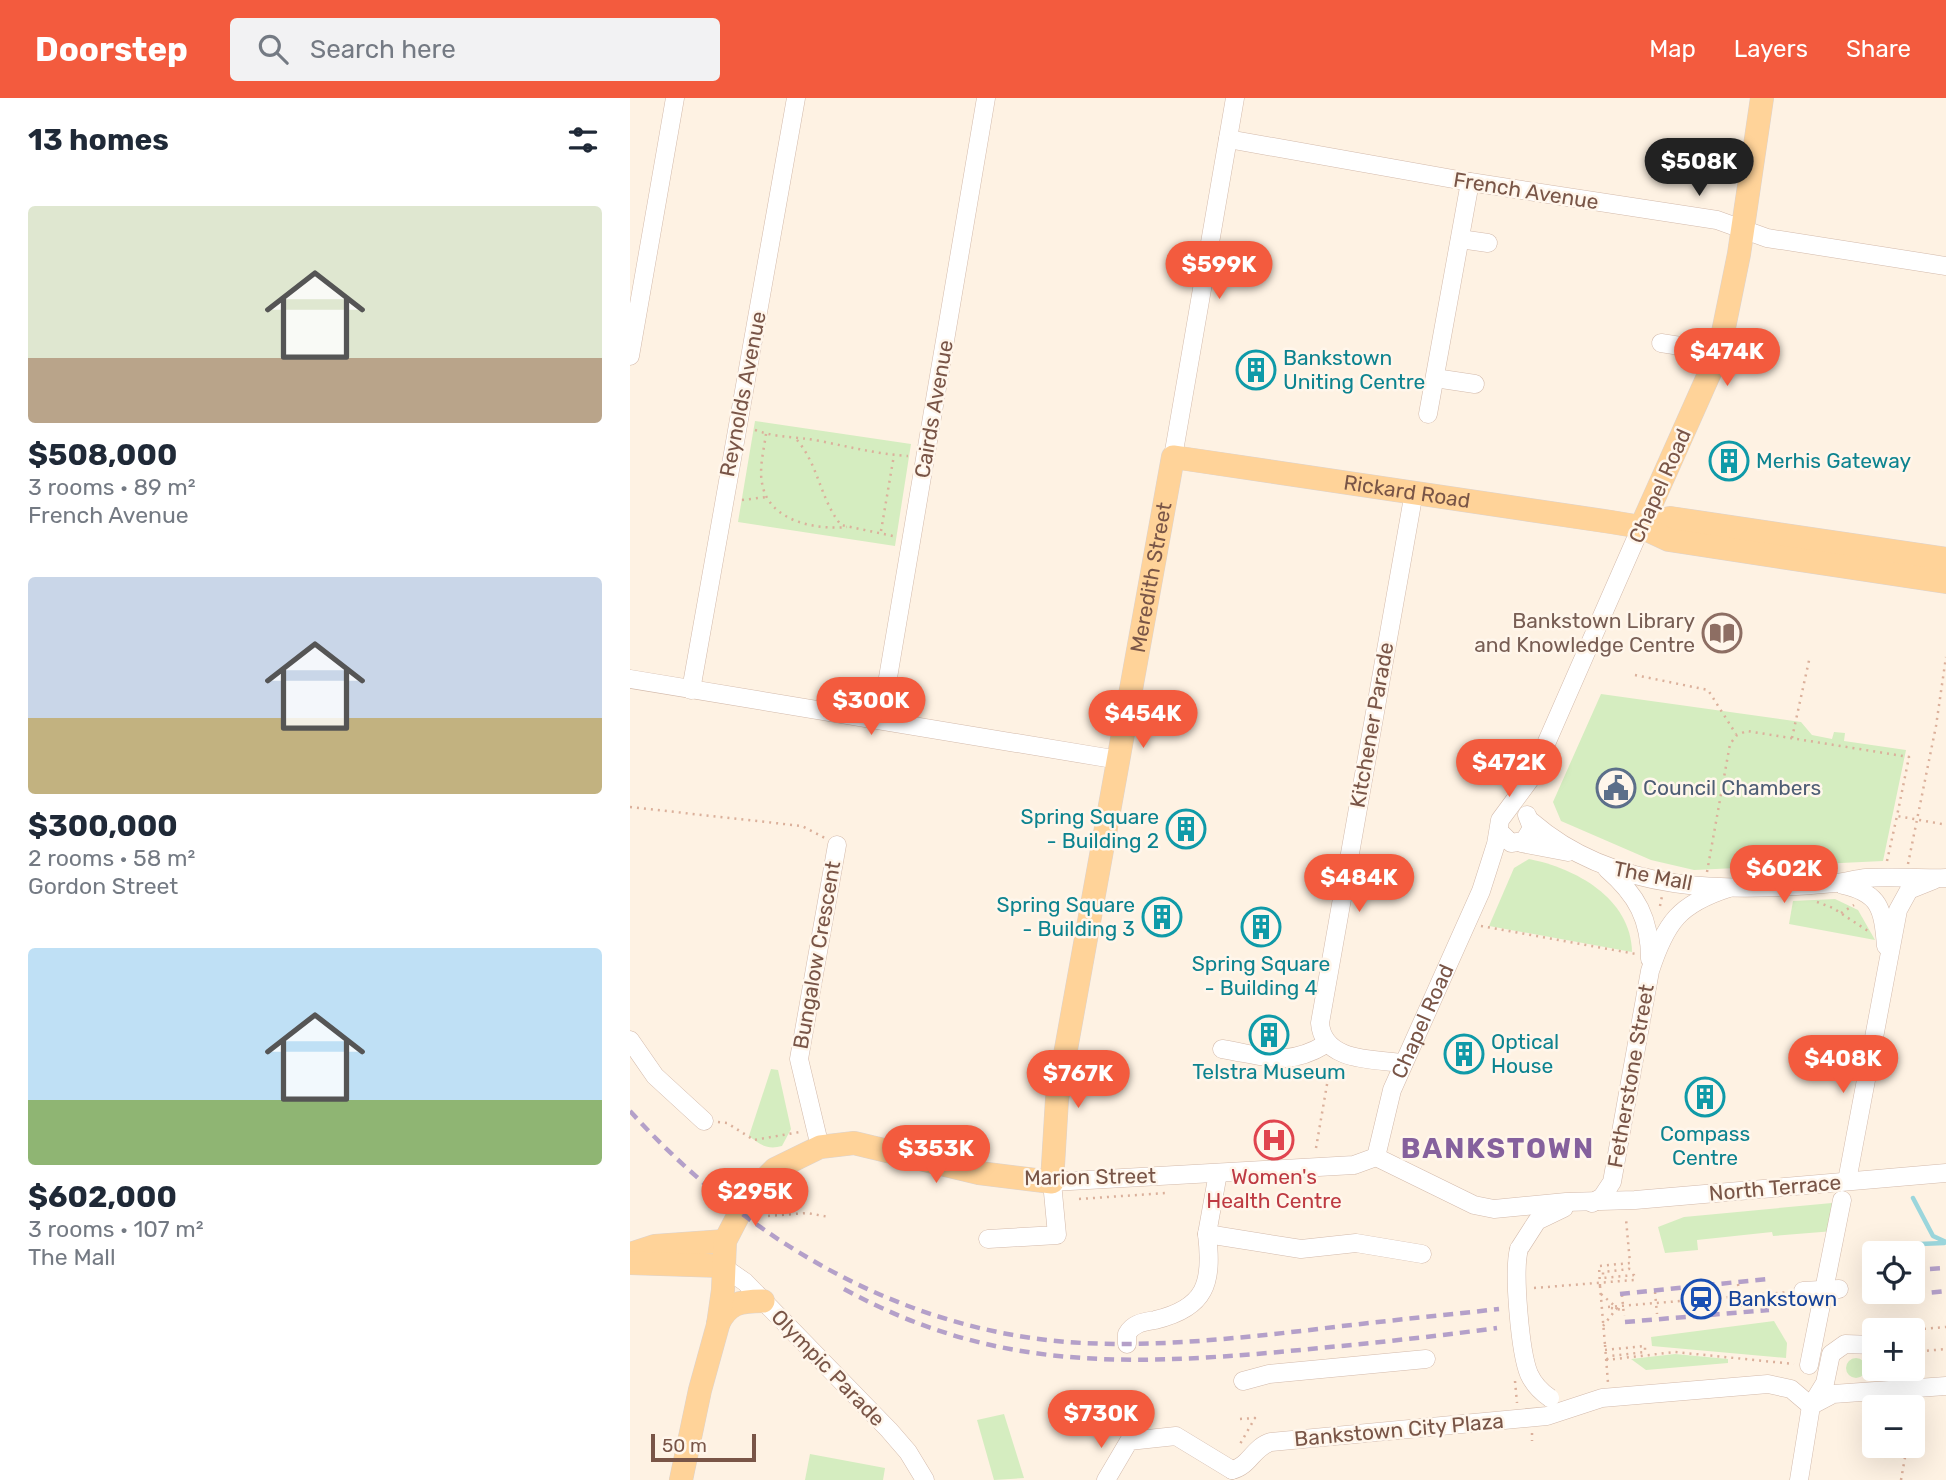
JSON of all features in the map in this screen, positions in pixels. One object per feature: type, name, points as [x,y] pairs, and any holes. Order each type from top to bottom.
[{"type":"main road","name":"Chapel Road","points":[[1641,527],[1719,352],[1742,229],[1762,98]]},
{"type":"main road","name":"Rickard Road","points":[[1173,457],[1641,527],[1669,540],[1946,582]]},
{"type":"main road","name":"Meredith Street","points":[[1052,1182],[1057,1099],[1173,457]]},
{"type":"main road","name":"Rickard Road","points":[[1641,527],[1670,518],[1946,559]]},
{"type":"main road","name":"Marion Street","points":[[722,1266],[725,1241],[739,1210],[764,1178],[793,1158],[813,1138],[866,1144],[979,1173],[1052,1182]]},
{"type":"main road","points":[[630,1254],[655,1246],[725,1241]]},
{"type":"main road","points":[[630,1263],[722,1266]]},
{"type":"main road","points":[[718,1325],[723,1290],[722,1266]]},
{"type":"main road","points":[[700,1390],[697,1371],[714,1287],[722,1266]]},
{"type":"main road","points":[[681,1480],[700,1390],[724,1310],[731,1305],[763,1301]]},
{"type":"street","points":[[630,356],[675,98]]},
{"type":"street","name":"Reynolds Avenue","points":[[691,690],[796,98]]},
{"type":"street","name":"Cairds Avenue","points":[[881,719],[986,98]]},
{"type":"street","name":"Meredith Street","points":[[1173,457],[1235,98]]},
{"type":"street","name":"French Avenue","points":[[1228,139],[1470,182],[1717,220],[1767,238],[1946,266]]},
{"type":"street","points":[[1428,414],[1470,182]]},
{"type":"street","points":[[1460,239],[1488,243]]},
{"type":"street","points":[[1661,343],[1719,352]]},
{"type":"street","points":[[1435,378],[1475,384]]},
{"type":"street","name":"Kitchener Parade","points":[[1326,1044],[1321,1031],[1321,1014],[1414,492]]},
{"type":"street","name":"Chapel Road","points":[[1507,813],[1531,778],[1641,527]]},
{"type":"street","points":[[630,679],[1119,760]]},
{"type":"street","name":"Chapel Road","points":[[1531,778],[1528,799],[1531,821]]},
{"type":"street","points":[[1520,811],[1531,821],[1531,835],[1520,843],[1504,840],[1499,831],[1500,820],[1507,813],[1520,811]]},
{"type":"street","name":"The Mall","points":[[1531,821],[1572,852],[1604,867],[1654,881],[1729,888],[1837,883],[1863,878],[1942,878]]},
{"type":"street","name":"Chapel Road","points":[[1376,1157],[1390,1098],[1403,1063],[1481,891],[1499,831]]},
{"type":"street","name":"Chapel Road","points":[[1481,891],[1520,843]]},
{"type":"street","name":"The Mall","points":[[1520,843],[1572,852]]},
{"type":"street","name":"Bungalow Crescent","points":[[813,1138],[799,1059],[836,845]]},
{"type":"street","name":"Fetherstone Street","points":[[1604,867],[1631,891],[1640,905],[1648,933],[1650,971]]},
{"type":"street","points":[[1847,1181],[1901,901],[1914,887],[1942,878]]},
{"type":"street","points":[[1837,883],[1860,887],[1872,896],[1883,924],[1887,963]]},
{"type":"street","name":"Fetherstone Street","points":[[1612,1182],[1650,971],[1660,941],[1673,919],[1692,903],[1729,888]]},
{"type":"street","points":[[630,1040],[656,1076],[704,1121]]},
{"type":"street","points":[[1222,1049],[1284,1060],[1301,1058],[1326,1044],[1336,1052],[1403,1063]]},
{"type":"street","points":[[1376,1157],[1484,1208],[1593,1203]]},
{"type":"street","name":"Marion Street","points":[[1052,1182],[1354,1165],[1376,1157]]},
{"type":"street","points":[[1127,1344],[1127,1334],[1138,1323],[1184,1312],[1196,1300],[1205,1285],[1209,1270],[1207,1234],[1218,1173]]},
{"type":"street","name":"North Terrace","points":[[1593,1203],[1946,1173]]},
{"type":"street","points":[[988,1239],[1057,1235],[1052,1182]]},
{"type":"street","points":[[1575,1407],[1550,1398],[1534,1384],[1525,1363],[1516,1269],[1519,1249],[1526,1235],[1543,1217],[1593,1203],[1602,1198],[1612,1182],[1620,1195],[1631,1200]]},
{"type":"street","points":[[1809,1365],[1832,1289],[1842,1200]]},
{"type":"street","points":[[1207,1234],[1301,1249],[1356,1243],[1422,1254]]},
{"type":"street","name":"Olympic Parade","points":[[722,1266],[741,1278],[888,1430],[908,1452],[925,1480]]},
{"type":"street","points":[[1803,1291],[1832,1289]]},
{"type":"street","points":[[1799,1480],[1811,1406],[1825,1383],[1833,1351],[1845,1344],[1862,1345]]},
{"type":"street","points":[[1242,1381],[1269,1374],[1426,1359]]},
{"type":"street","name":"Bankstown City Plaza","points":[[1233,1475],[1257,1449],[1271,1442],[1547,1416],[1602,1398],[1760,1384],[1791,1389],[1811,1406]]},
{"type":"street","points":[[1811,1406],[1833,1394],[1946,1385]]},
{"type":"street","points":[[1105,1480],[1129,1441],[1172,1435],[1233,1475]]},
{"type":"path","points":[[755,430],[797,440],[819,441],[908,456]]},
{"type":"path","points":[[766,434],[761,481],[767,497],[779,510],[803,524],[881,531],[893,536]]},
{"type":"path","points":[[797,440],[811,459],[827,505],[846,527]]},
{"type":"path","points":[[881,531],[894,455]]},
{"type":"path","points":[[742,500],[767,497]]},
{"type":"path","points":[[1791,738],[1810,656]]},
{"type":"path","points":[[1908,864],[1936,726],[1946,657]]},
{"type":"path","points":[[1635,675],[1708,690],[1737,735]]},
{"type":"path","points":[[1706,872],[1730,744],[1737,735],[1747,731],[1909,757],[1886,864]]},
{"type":"path","points":[[630,807],[802,827],[836,845]]},
{"type":"path","points":[[1897,816],[1942,824]]},
{"type":"path","points":[[1817,902],[1841,913],[1873,936]]},
{"type":"path","points":[[1841,913],[1853,905],[1863,908]]},
{"type":"path","points":[[1480,925],[1636,954]]},
{"type":"path","points":[[1316,1148],[1330,1067]]},
{"type":"path","points":[[704,1121],[727,1123],[754,1140],[813,1138]]},
{"type":"path","points":[[1079,1199],[1168,1192]]},
{"type":"path","points":[[768,1216],[807,1213],[829,1217]]},
{"type":"path","points":[[1530,1289],[1634,1280],[1634,1275],[1603,1278],[1602,1272],[1629,1269],[1626,1219]]},
{"type":"path","points":[[1608,1383],[1599,1266],[1630,1263]]},
{"type":"path","points":[[1738,1284],[1741,1308]]},
{"type":"path","points":[[1623,1310],[1608,1307],[1803,1291]]},
{"type":"path","points":[[1655,1292],[1657,1314]]},
{"type":"path","points":[[1601,1294],[1617,1308]]},
{"type":"path","points":[[1622,1295],[1624,1316]]},
{"type":"path","points":[[1604,1326],[1617,1308]]},
{"type":"path","points":[[1925,1329],[1946,1327]]},
{"type":"path","points":[[1605,1348],[1645,1346],[1646,1353],[1611,1356],[1606,1360]]},
{"type":"path","points":[[1925,1351],[1946,1349]]},
{"type":"path","points":[[1606,1360],[1675,1353],[1809,1365]]},
{"type":"path","points":[[1514,1373],[1517,1410]]},
{"type":"path","points":[[1240,1419],[1255,1418],[1240,1444]]},
{"type":"path","points":[[1250,1428],[1254,1434]]},
{"type":"path","points":[[1901,1480],[1905,1458]]},
{"type":"green space","points":[[755,421],[911,444],[895,546],[738,522]]},
{"type":"green space","points":[[1601,694],[1801,722],[1812,735],[1832,739],[1834,732],[1845,733],[1844,741],[1906,750],[1883,861],[1694,870],[1651,860],[1561,821],[1553,802]]},
{"type":"green space","points":[[1529,859],[1547,863],[1582,878],[1611,901],[1622,916],[1629,933],[1632,952],[1489,926],[1514,868]]},
{"type":"green space","points":[[1835,899],[1858,910],[1875,940],[1789,924],[1793,901]]},
{"type":"green space","points":[[771,1069],[778,1070],[791,1129],[782,1146],[768,1147],[749,1136]]},
{"type":"green space","points":[[1832,1203],[1834,1231],[1773,1236],[1772,1232],[1697,1240],[1698,1250],[1665,1253],[1658,1227],[1684,1217]]},
{"type":"green space","points":[[1774,1321],[1787,1343],[1786,1358],[1652,1346],[1651,1337]]},
{"type":"green space","points":[[1675,1354],[1728,1359],[1728,1363],[1646,1370],[1631,1359]]},
{"type":"green space","points":[[1852,1358],[1860,1358],[1862,1376],[1852,1378],[1846,1372],[1846,1364]]},
{"type":"green space","points":[[1004,1414],[1024,1478],[994,1480],[977,1420]]},
{"type":"green space","points":[[810,1454],[885,1468],[883,1480],[805,1480]]},
{"type":"waterway","points":[[1913,1198],[1933,1236],[1946,1242]]},
{"type":"waterway","points":[[1925,1244],[1944,1243]]},
{"type":"railway","points":[[630,1111],[674,1157],[722,1198],[773,1236],[827,1268],[883,1296],[942,1318],[1004,1333],[1097,1344],[1189,1342],[1499,1309]]},
{"type":"railway","points":[[1925,1269],[1946,1268]]},
{"type":"railway","points":[[1620,1294],[1767,1279]]},
{"type":"railway","points":[[844,1289],[898,1315],[951,1335],[1004,1348],[1056,1356],[1110,1359],[1220,1357],[1497,1328]]},
{"type":"railway","points":[[1925,1293],[1946,1291]]},
{"type":"railway","points":[[1625,1322],[1769,1310]]},
{"type":"place","name":"Bankstown Uniting Centre","points":[[1256,370]]},
{"type":"place","name":"Merhis Gateway","points":[[1729,461]]},
{"type":"place","name":"Bankstown Library and Knowledge Centre","points":[[1722,633]]},
{"type":"place","name":"Council Chambers","points":[[1616,788]]},
{"type":"place","name":"Spring Square - Building 2","points":[[1186,829]]},
{"type":"place","name":"Spring Square - Building 3","points":[[1162,917]]},
{"type":"place","name":"Spring Square - Building 4","points":[[1261,927]]},
{"type":"place","name":"Telstra Museum","points":[[1269,1035]]},
{"type":"place","name":"Optical House","points":[[1464,1054]]},
{"type":"place","name":"Compass Centre","points":[[1705,1097]]},
{"type":"place","name":"Women's Health Centre","points":[[1274,1140]]},
{"type":"place","name":"Bankstown","points":[[1701,1299]]},
{"type":"district","name":"BANKSTOWN","points":[[1498,1148]]}]
